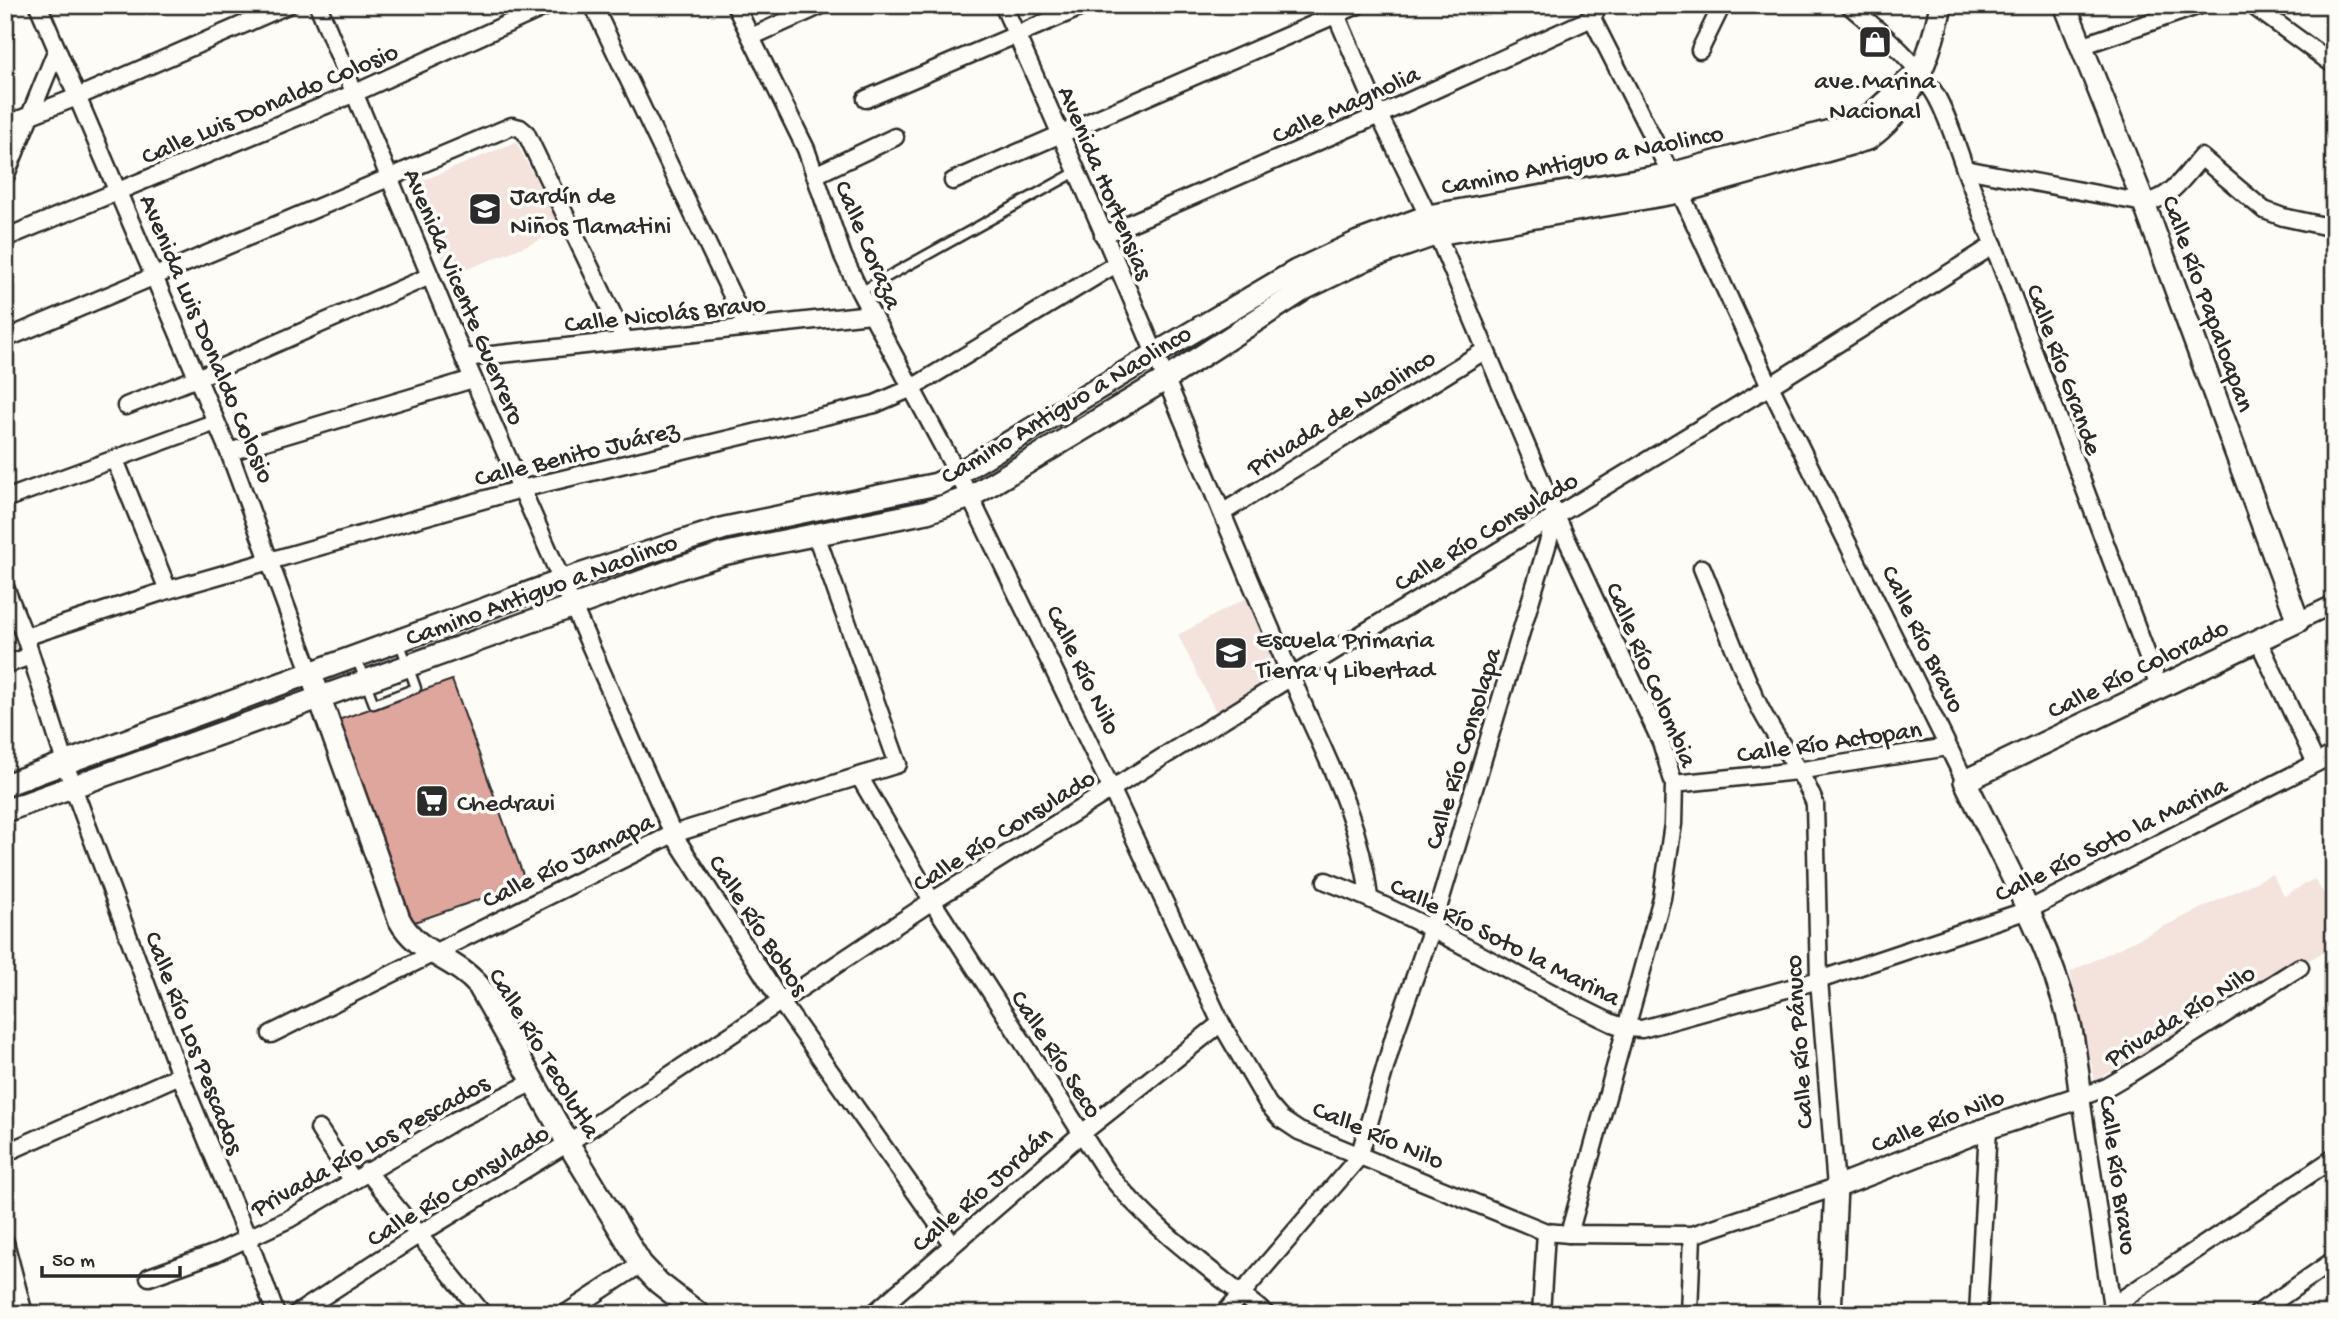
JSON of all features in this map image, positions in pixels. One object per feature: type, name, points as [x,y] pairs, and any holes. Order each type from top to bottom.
[{"type":"main road","name":"Camino Antiguo a Naolinco","points":[[5,785],[561,581],[724,528],[937,484],[1296,271],[1358,242],[1432,225],[1676,183],[1868,139],[1883,128],[1905,103],[1936,28],[1941,5]]},
{"type":"main road","name":"Calle Río Papaloapan","points":[[2065,5],[2144,203],[2298,621]]},
{"type":"main road","name":"Camino Antiguo a Naolinco","points":[[5,811],[571,605],[723,554],[927,512],[970,497],[1166,379],[1306,288],[1432,225]]},
{"type":"main road","name":"Calle Río Colorado","points":[[1965,781],[2298,621]]},
{"type":"main road","name":"Avenida Luis Donaldo Colosio","points":[[312,674],[318,697]]},
{"type":"main road","name":"Calle Río Tecolutla","points":[[318,697],[406,933],[433,953],[458,966],[479,986],[640,1264],[659,1283],[699,1314]]},
{"type":"main road","name":"Calle Río Bravo","points":[[1965,781],[2028,910],[2069,1018],[2081,1097]]},
{"type":"main road","name":"Calle Río Nilo","points":[[1836,1187],[1988,1128],[2081,1097]]},
{"type":"main road","name":"Calle Río Pánuco","points":[[1830,1314],[1836,1187]]},
{"type":"street","name":"Avenida Luis Donaldo Colosio","points":[[38,5],[229,452],[312,674]]},
{"type":"street","points":[[5,125],[77,97],[288,5]]},
{"type":"street","name":"Avenida Vicente Guerrero","points":[[318,5],[429,275],[571,605]]},
{"type":"street","name":"Calle Luis Donaldo Colosio","points":[[5,238],[355,93],[550,5]]},
{"type":"street","points":[[593,5],[747,327]]},
{"type":"street","name":"Calle Coraza","points":[[735,5],[793,121],[860,292],[970,497]]},
{"type":"street","points":[[751,37],[822,5]]},
{"type":"street","name":"Avenida Hortensias","points":[[1003,5],[1166,379]]},
{"type":"street","points":[[866,99],[1086,5]]},
{"type":"street","points":[[953,181],[1334,10],[1358,5]]},
{"type":"street","points":[[1700,50],[1722,5]]},
{"type":"street","name":"Calle Río Grande","points":[[1849,5],[1900,50],[1920,71],[1936,96],[2159,687]]},
{"type":"street","points":[[2081,46],[2200,5]]},
{"type":"street","points":[[2252,5],[2334,65]]},
{"type":"street","name":"Calle Río Colombia","points":[[1334,10],[1379,115],[1432,225],[1556,516],[1661,742],[1674,784],[1673,824],[1662,898],[1569,1234]]},
{"type":"street","name":"Calle Magnolia","points":[[1103,235],[1379,115],[1595,12]]},
{"type":"street","name":"Calle Río Bravo","points":[[1595,12],[1770,386],[1965,781]]},
{"type":"street","points":[[5,177],[57,50]]},
{"type":"street","points":[[5,339],[512,126],[526,133],[625,340]]},
{"type":"street","points":[[815,175],[895,136]]},
{"type":"street","points":[[1965,169],[2144,203],[2159,201],[2201,157],[2264,209],[2283,217],[2334,228]]},
{"type":"street","name":"Calle Río Consulado","points":[[296,1314],[568,1143],[932,901],[1291,677],[1770,386],[1994,245]]},
{"type":"street","name":"Calle Benito Juárez","points":[[25,637],[168,590],[521,489],[875,404],[912,388],[1116,264]]},
{"type":"street","points":[[126,405],[197,378],[429,275]]},
{"type":"street","name":"Calle Nicolás Bravo","points":[[464,358],[871,314]]},
{"type":"street","name":"Privada de Naolinco","points":[[1222,513],[1484,351]]},
{"type":"street","points":[[229,452],[473,379]]},
{"type":"street","name":"Calle Río Soto la Marina","points":[[1166,379],[1291,677],[1339,784],[1365,862],[1369,897],[1596,1016],[1626,1028],[1659,1026],[1819,979],[2028,910],[2334,754]]},
{"type":"street","points":[[5,499],[216,422]]},
{"type":"street","points":[[115,460],[168,590]]},
{"type":"street","name":"Calle Río Nilo","points":[[970,497],[1221,1023],[1257,1088],[1282,1119],[1299,1131],[1359,1157],[1546,1232],[1692,1235],[1836,1187]]},
{"type":"street","name":"Calle Río Consolapa","points":[[1224,1314],[1359,1157],[1395,1030],[1432,928],[1556,516]]},
{"type":"street","name":"Calle Río Jamapa","points":[[271,1034],[673,834],[898,764],[816,535]]},
{"type":"street","name":"Calle Río Pánuco","points":[[1702,568],[1760,707],[1809,789],[1816,813],[1819,979],[1836,1187]]},
{"type":"street","name":"Calle Río Los Pescados","points":[[5,587],[25,637],[73,787],[180,1075],[276,1314]]},
{"type":"street","name":"Calle Río Colorado","points":[[2298,621],[2334,604]]},
{"type":"street","name":"Calle Río Bobos","points":[[571,605],[673,834],[781,1002],[952,1244]]},
{"type":"street","points":[[2258,640],[2316,763]]},
{"type":"street","points":[[5,665],[31,656]]},
{"type":"street","name":"Calle Río Actopan","points":[[1674,784],[1797,771],[1948,747]]},
{"type":"street","name":"Calle Río Seco","points":[[859,776],[932,901],[1081,1134],[1121,1189],[1153,1224],[1266,1314]]},
{"type":"street","points":[[1326,881],[1369,897]]},
{"type":"street","name":"Privada Río Nilo","points":[[2081,1097],[2108,1087],[2300,967]]},
{"type":"street","name":"Calle Río Jordán","points":[[873,1314],[1081,1134],[1221,1023]]},
{"type":"street","points":[[5,1153],[180,1075]]},
{"type":"street","name":"Privada Río Los Pescados","points":[[149,1277],[216,1253],[289,1219],[456,1121],[533,1082]]},
{"type":"street","name":"Calle Río Bravo","points":[[2081,1097],[2112,1310]]},
{"type":"street","points":[[1978,1314],[1988,1128]]},
{"type":"street","points":[[318,1129],[418,1235],[483,1314]]},
{"type":"street","points":[[2112,1310],[2334,1158]]},
{"type":"street","points":[[1541,1314],[1546,1232]]},
{"type":"street","points":[[1689,1314],[1692,1235]]},
{"type":"street","points":[[5,1242],[24,1314]]},
{"type":"street","points":[[2257,1314],[2334,1260]]},
{"type":"street","points":[[565,1314],[640,1264]]},
{"type":"lane","points":[[860,292],[1076,172]]},
{"type":"lane","points":[[399,641],[407,665]]},
{"type":"lane","points":[[356,657],[365,680]]},
{"type":"shaded area","name":"Jardín de Niños Tlamatini","points":[[516,142],[563,231],[450,276],[410,186]]},
{"type":"shaded area","name":"Escuela Primaria Tierra y Libertad","points":[[1248,597],[1283,672],[1216,712],[1178,635]]},
{"type":"shaded area","points":[[2272,874],[2284,896],[2314,879],[2334,909],[2334,946],[2095,1080],[2070,972]]},
{"type":"building","name":"Chedraui","points":[[452,680],[526,883],[412,923],[338,720]]},
{"type":"place","name":"ave.Marina Nacional","points":[[1875,42]]},
{"type":"place","name":"Jardín de Niños Tlamatini","points":[[485,209]]},
{"type":"place","name":"Escuela Primaria Tierra y Libertad","points":[[1231,653]]},
{"type":"place","name":"Chedraui","points":[[432,801]]}]
